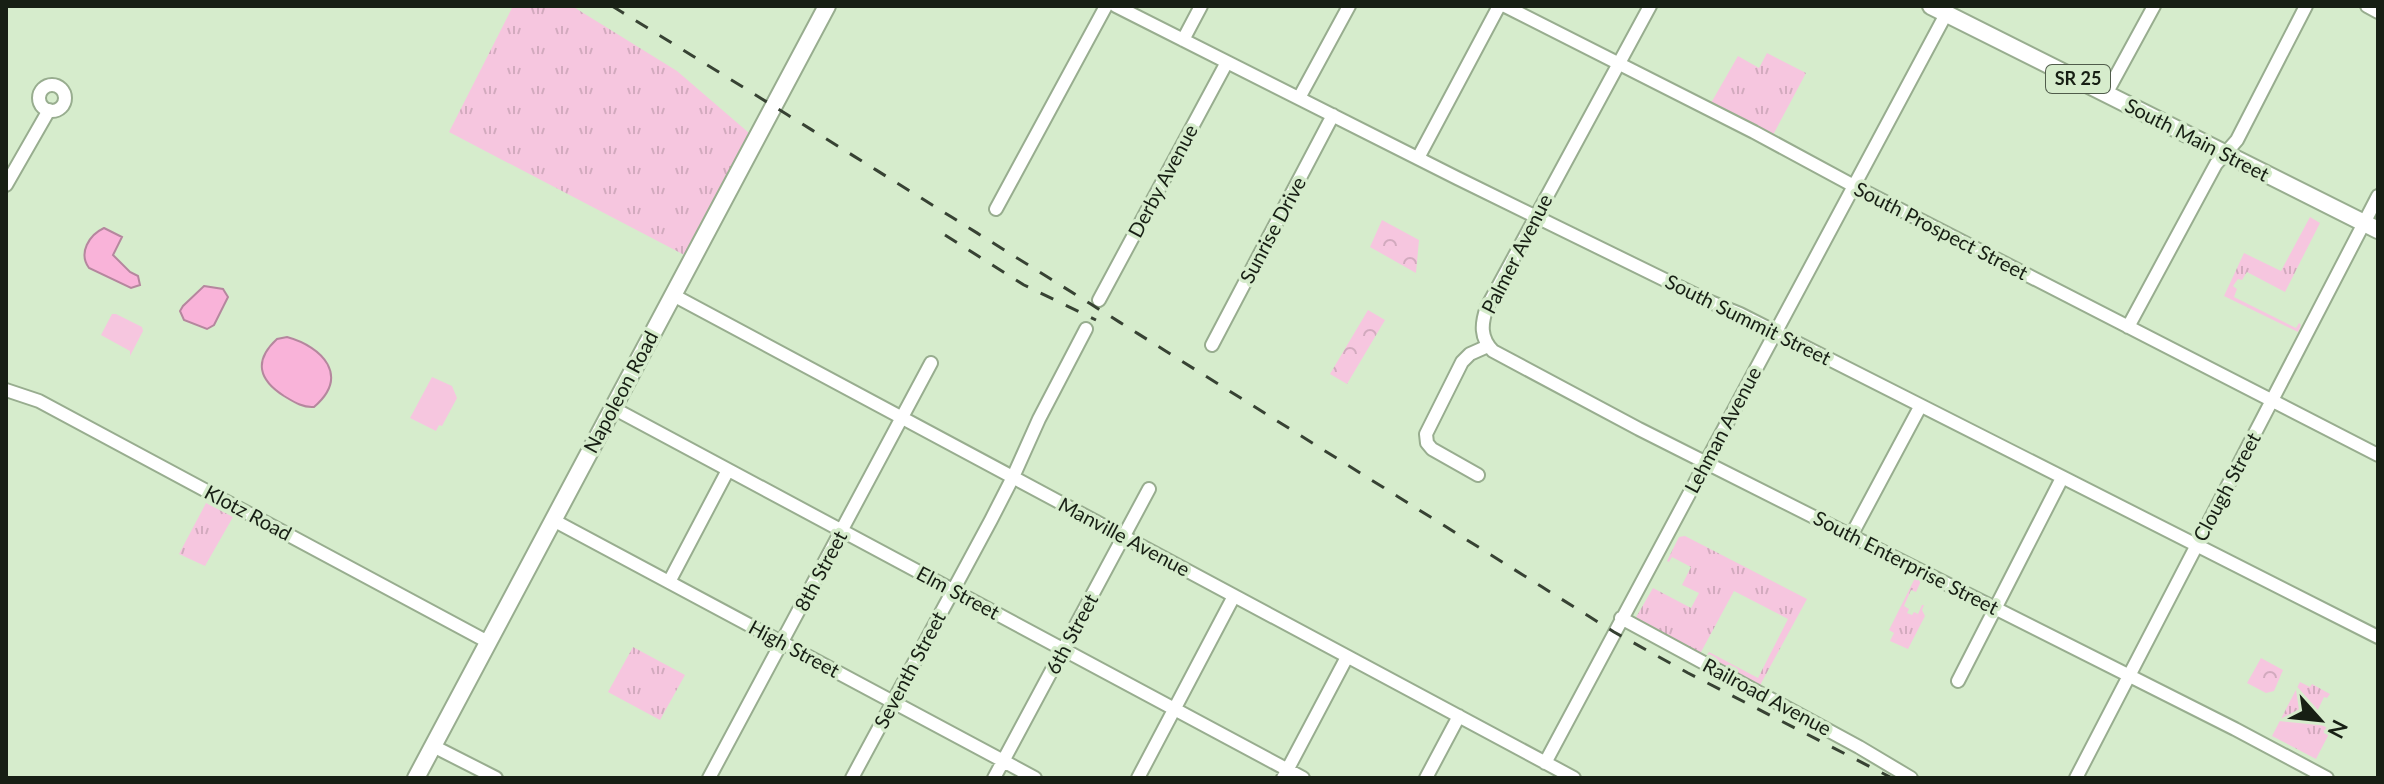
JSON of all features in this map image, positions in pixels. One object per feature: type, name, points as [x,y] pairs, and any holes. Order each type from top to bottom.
[{"type":"main road","name":"Napoleon Road","points":[[416,778],[827,6]]},
{"type":"main road","name":"South Main Street","points":[[1939,10],[2371,226]]},
{"type":"street","points":[[996,209],[1106,6]]},
{"type":"street","name":"South Summit Street","points":[[1116,6],[1776,333],[2378,637]]},
{"type":"street","points":[[1183,40],[1201,6]]},
{"type":"street","points":[[1299,98],[1349,6]]},
{"type":"street","points":[[1418,158],[1502,6]]},
{"type":"street","name":"South Prospect Street","points":[[1502,6],[1754,132],[2378,455]]},
{"type":"street","name":"Palmer Avenue","points":[[1478,475],[1432,449],[1427,443],[1426,434],[1462,362],[1470,354],[1488,346],[1482,329],[1487,307],[1650,6]]},
{"type":"street","points":[[2106,94],[2154,6]]},
{"type":"street","points":[[2128,327],[2216,164],[2237,140],[2306,6]]},
{"type":"street","points":[[2367,6],[2378,12]]},
{"type":"street","name":"Lehman Avenue","points":[[1545,763],[1854,186],[1939,10]]},
{"type":"street","name":"Derby Avenue","points":[[1099,300],[1227,62]]},
{"type":"street","points":[[6,185],[49,110]]},
{"type":"street","name":"Sunrise Drive","points":[[1212,345],[1333,115]]},
{"type":"street","name":"Clough Street","points":[[2076,778],[2273,400],[2371,226],[2378,196]]},
{"type":"street","name":"Manville Avenue","points":[[673,295],[1572,777]]},
{"type":"street","points":[[1013,477],[1086,329]]},
{"type":"street","name":"South Enterprise Street","points":[[1488,346],[1705,462],[2327,778]]},
{"type":"street","name":"8th Street","points":[[709,778],[931,363]]},
{"type":"street","name":"Klotz Road","points":[[6,390],[22,393],[51,407],[488,642]]},
{"type":"street","points":[[1851,536],[1920,407]]},
{"type":"street","name":"Elm Street","points":[[613,408],[1174,709],[1285,774],[1303,778]]},
{"type":"street","points":[[669,582],[728,470]]},
{"type":"street","name":"Seventh Street","points":[[852,778],[1013,477]]},
{"type":"street","points":[[1958,681],[2062,478]]},
{"type":"street","name":"6th Street","points":[[994,778],[1149,489]]},
{"type":"street","name":"High Street","points":[[553,520],[1035,778]]},
{"type":"street","points":[[1138,778],[1234,596]]},
{"type":"street","name":"Railroad Avenue","points":[[1621,618],[1911,778]]},
{"type":"street","points":[[1285,774],[1347,657]]},
{"type":"street","points":[[1426,778],[1459,716]]},
{"type":"street","points":[[433,746],[496,778]]},
{"type":"green space","points":[[513,6],[572,6],[677,71],[756,139],[692,259],[449,132]]},
{"type":"green space","points":[[1767,53],[1806,73],[1773,135],[1711,103],[1738,56],[1759,68]]},
{"type":"green space","points":[[2310,217],[2320,223],[2285,292],[2247,272],[2233,286],[2237,289],[2234,297],[2296,328],[2299,323],[2298,332],[2224,296],[2244,253],[2281,271]]},
{"type":"green space","points":[[1382,220],[1419,240],[1416,273],[1370,247]]},
{"type":"green space","points":[[1368,310],[1385,320],[1347,384],[1330,374]]},
{"type":"green space","points":[[112,314],[142,327],[143,331],[130,356],[130,351],[101,335]]},
{"type":"green space","points":[[432,377],[452,386],[457,398],[436,431],[410,418]]},
{"type":"green space","points":[[206,503],[233,517],[205,566],[179,554]]},
{"type":"green space","points":[[1685,536],[1807,599],[1759,687],[1705,658],[1709,652],[1758,678],[1788,619],[1734,591],[1701,652],[1695,653],[1635,619],[1653,588],[1691,608],[1699,593],[1682,585],[1691,567],[1672,557],[1667,561],[1679,537]]},
{"type":"green space","points":[[1915,578],[1921,581],[1916,592],[1911,590],[1904,606],[1909,609],[1907,613],[1912,615],[1914,612],[1918,614],[1924,605],[1922,610],[1925,616],[1908,649],[1890,641],[1894,633],[1889,630]]},
{"type":"green space","points":[[633,647],[685,675],[660,720],[608,692]]},
{"type":"green space","points":[[2261,658],[2283,670],[2274,691],[2266,693],[2247,683]]},
{"type":"green space","points":[[2300,682],[2310,687],[2312,684],[2330,694],[2324,697],[2313,720],[2331,730],[2316,759],[2272,736]]},
{"type":"shaded area","points":[[104,228],[122,237],[113,255],[138,276],[140,285],[131,288],[89,268],[85,256],[87,245]]},
{"type":"shaded area","points":[[204,286],[223,289],[228,297],[214,325],[207,329],[184,320],[180,311]]},
{"type":"shaded area","points":[[287,337],[311,348],[328,364],[330,384],[325,396],[314,407],[302,406],[284,396],[264,377],[264,355],[277,339]]},
{"type":"railway","points":[[612,6],[1614,632],[1892,778]]},
{"type":"railway","points":[[945,235],[1024,285],[1096,320]]}]
